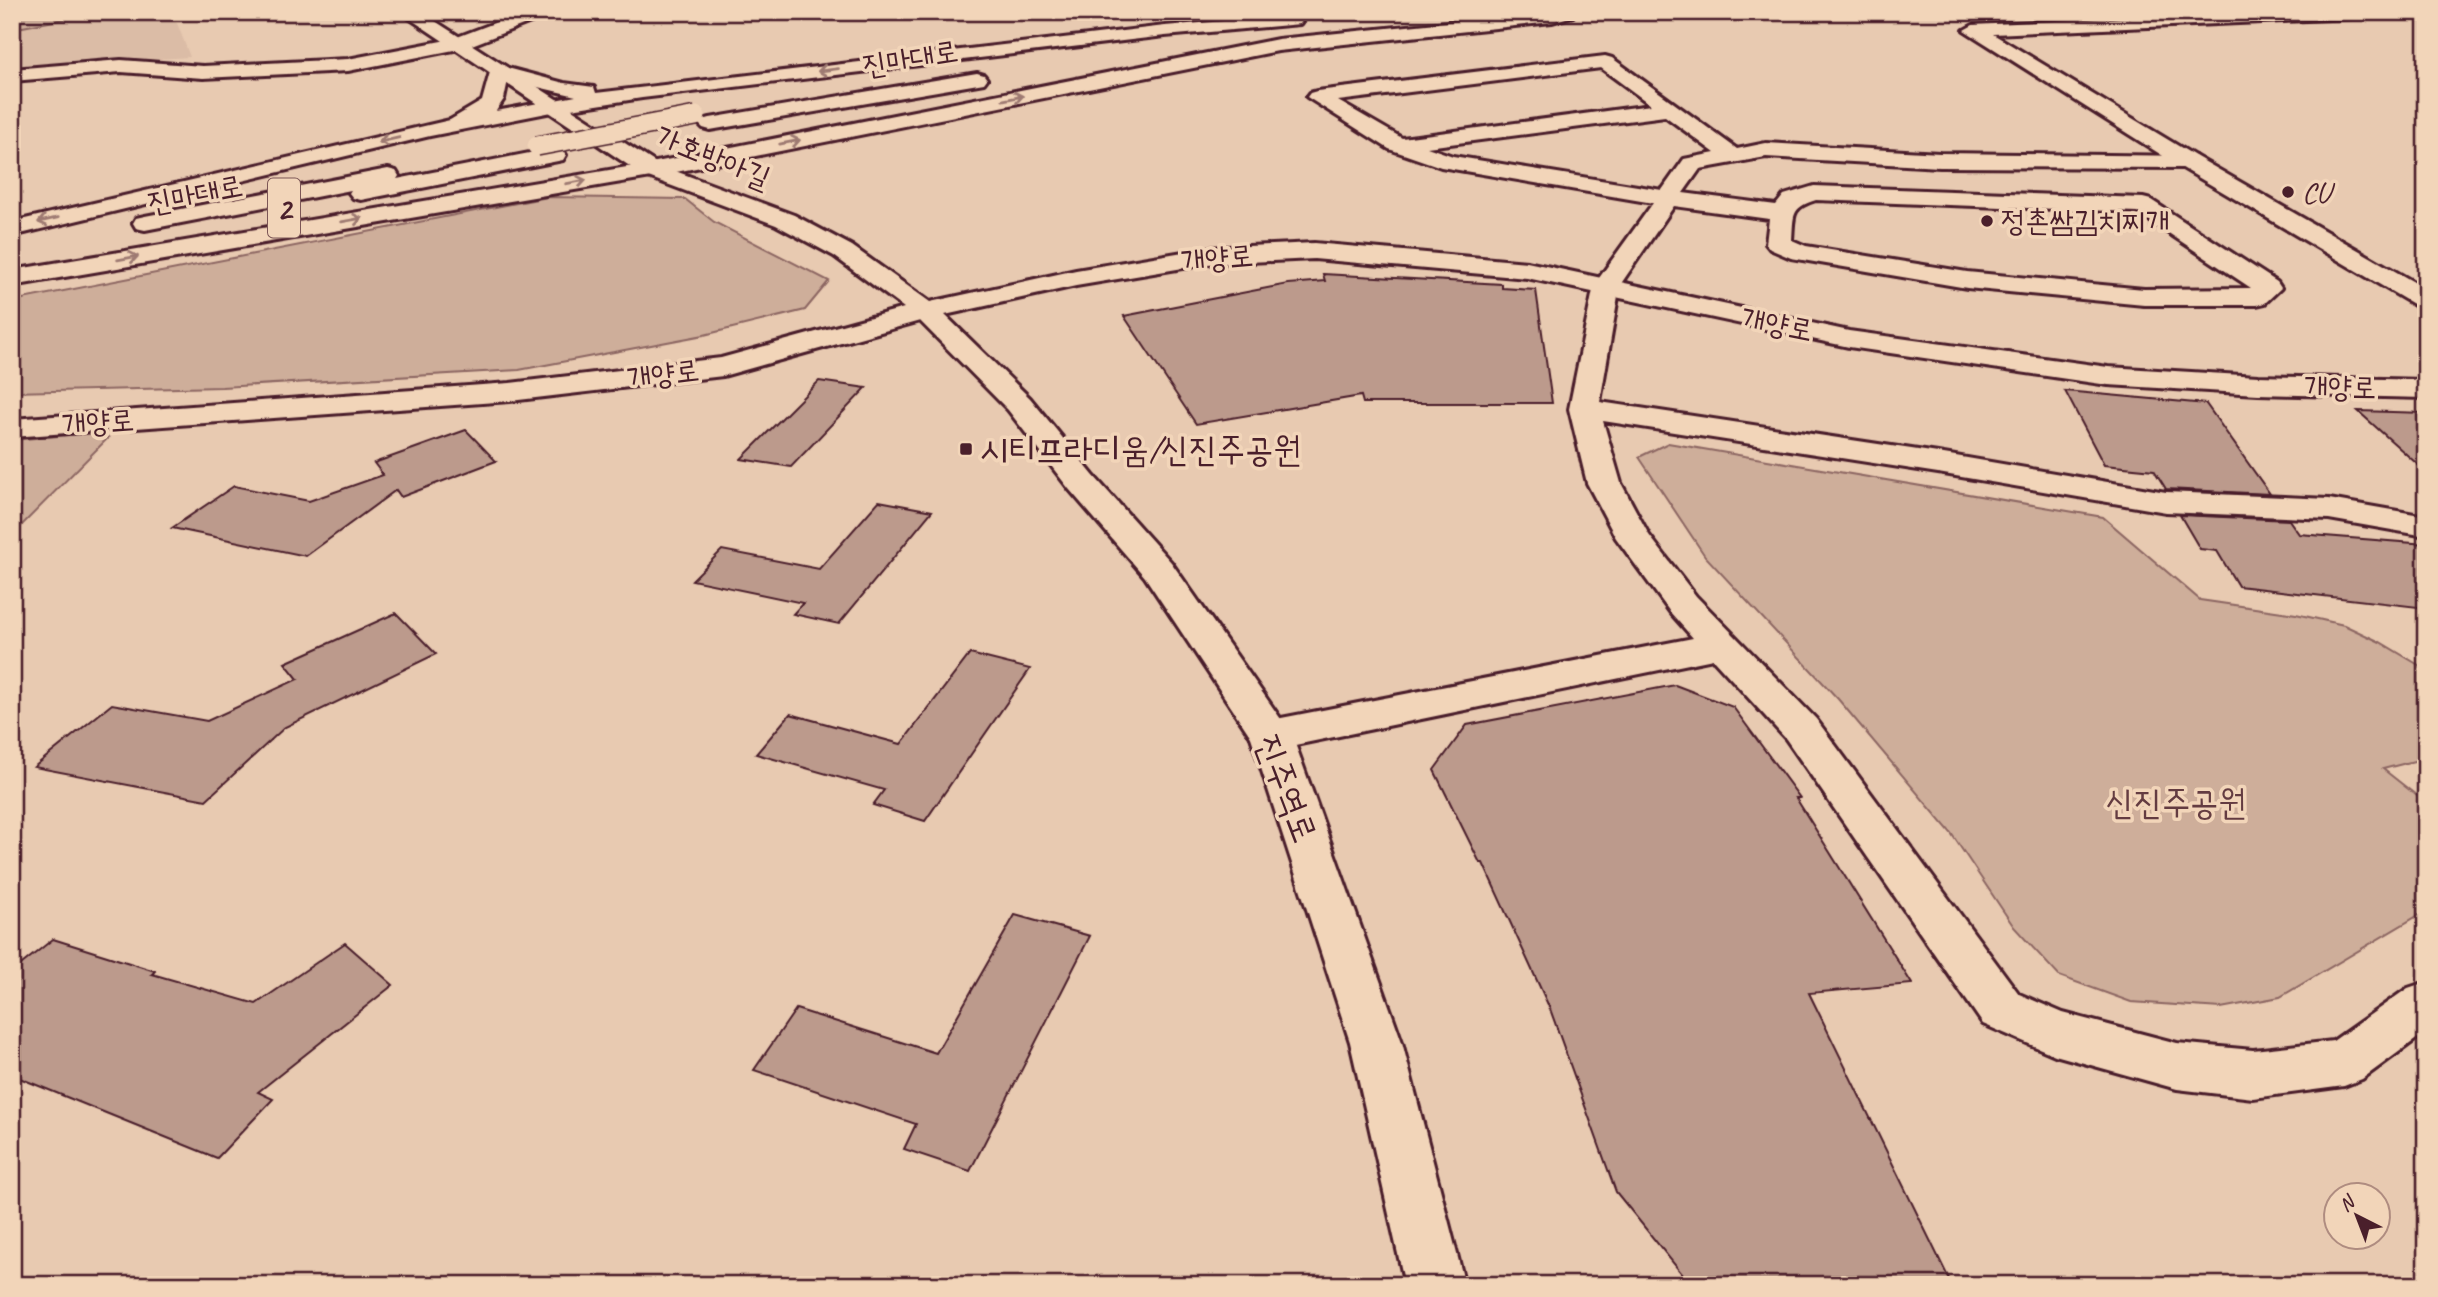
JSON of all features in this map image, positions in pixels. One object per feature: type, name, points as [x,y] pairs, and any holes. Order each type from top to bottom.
[{"type":"main road","name":"가호방아길","points":[[409,12],[651,170],[785,220],[814,234],[890,283],[925,311]]},
{"type":"main road","points":[[12,75],[121,66],[203,72],[348,65],[457,44],[540,12]]},
{"type":"main road","name":"진마대로","points":[[703,120],[1033,61],[1170,42],[1447,12]]},
{"type":"main road","points":[[1097,61],[1362,29],[1538,12]]},
{"type":"main road","points":[[12,278],[651,170],[1278,45],[1552,17],[1567,12]]},
{"type":"main road","points":[[2375,12],[1973,30],[2187,162],[2426,300]]},
{"type":"main road","points":[[12,229],[429,130],[552,106],[642,92],[1165,32],[1307,19]]},
{"type":"main road","points":[[1732,156],[1605,62],[1317,97],[1397,144],[1449,162],[1667,198],[1782,213]]},
{"type":"main road","points":[[429,130],[487,110],[494,102],[500,72],[570,90],[642,92]]},
{"type":"main road","name":"진마대로","points":[[703,120],[1001,75]]},
{"type":"main road","points":[[1397,144],[1668,109]]},
{"type":"main road","name":"2","points":[[546,150],[703,120]]},
{"type":"main road","name":"진마대로","points":[[121,228],[546,150]]},
{"type":"main road","name":"진마대로","points":[[12,262],[546,150]]},
{"type":"main road","points":[[2187,162],[1940,160],[1766,150],[1692,164],[1607,285],[1584,410],[1604,483],[1633,538],[1683,604],[1801,729],[2001,1009],[2055,1033],[2177,1066],[2253,1074],[2344,1063],[2426,1003]]},
{"type":"main road","points":[[1814,193],[2143,205],[2268,288],[2256,298],[2144,297],[1967,280],[1800,253],[1779,244],[1782,213],[1792,200],[1814,193]]},
{"type":"main road","points":[[12,249],[94,233]]},
{"type":"main road","name":"개양로","points":[[12,428],[510,392],[723,367],[925,311],[1076,278],[1207,256],[1314,251],[1490,265],[1607,285],[1701,309],[1849,339],[2108,376],[2258,385],[2426,389]]},
{"type":"main road","name":"진주역로","points":[[925,311],[1019,404],[1081,482],[1158,570],[1271,735],[1376,1042],[1435,1285]]},
{"type":"main road","points":[[1584,410],[1938,463],[2166,502],[2329,509],[2426,526]]},
{"type":"main road","points":[[1271,735],[1721,645]]},
{"type":"shaded area","points":[[12,12],[160,12],[177,23],[190,57],[33,67],[12,71]]},
{"type":"green space","points":[[12,12],[101,12],[12,29]]},
{"type":"green space","points":[[548,197],[685,199],[714,222],[829,281],[805,310],[704,335],[519,370],[222,387],[12,392],[12,301]]},
{"type":"green space","points":[[93,433],[108,438],[12,535],[12,440]]},
{"type":"green space","name":"신진주공원","points":[[1668,443],[2103,517],[2200,600],[2296,614],[2344,625],[2417,664],[2426,673],[2426,758],[2383,769],[2426,803],[2426,913],[2280,997],[2221,1008],[2131,1002],[2059,976],[2014,927],[1951,833],[1838,699],[1705,556],[1639,457]]},
{"type":"building","points":[[1323,274],[1502,284],[1502,288],[1536,290],[1552,403],[1363,403],[1361,396],[1196,424],[1124,316],[1288,284],[1325,281]]},
{"type":"building","points":[[819,381],[866,388],[791,467],[741,459]]},
{"type":"building","points":[[2065,391],[2206,404],[2270,494],[2166,489],[2154,470],[2104,465]]},
{"type":"building","points":[[2358,411],[2426,413],[2426,472]]},
{"type":"building","points":[[466,430],[496,461],[401,497],[396,490],[306,556],[172,528],[234,486],[309,501],[383,475],[374,463]]},
{"type":"building","points":[[879,501],[932,511],[839,624],[793,614],[803,603],[692,580],[722,550],[819,569]]},
{"type":"building","points":[[2180,515],[2289,520],[2299,534],[2426,544],[2426,608],[2238,586],[2217,551],[2200,549]]},
{"type":"building","points":[[396,613],[436,654],[285,727],[206,800],[34,767],[112,704],[207,721],[298,679],[285,663]]},
{"type":"building","points":[[970,654],[1030,669],[925,821],[873,805],[884,790],[756,754],[790,714],[901,744]]},
{"type":"building","points":[[1675,685],[1733,707],[1800,798],[1796,798],[1912,984],[1809,993],[1952,1285],[1691,1285],[1616,1192],[1550,1009],[1483,863],[1480,863],[1434,770],[1467,725]]},
{"type":"building","points":[[1015,915],[1090,936],[970,1171],[904,1149],[916,1124],[754,1070],[796,1009],[936,1053]]},
{"type":"building","points":[[53,939],[155,971],[152,974],[256,1004],[345,943],[393,985],[258,1092],[273,1099],[217,1158],[12,1075],[12,972]]},
{"type":"place","name":"CU","points":[[2288,192]]},
{"type":"place","name":"정촌쌈김치찌개","points":[[1987,221]]},
{"type":"place","name":"시티프라디움/신진주공원","points":[[966,449]]}]
